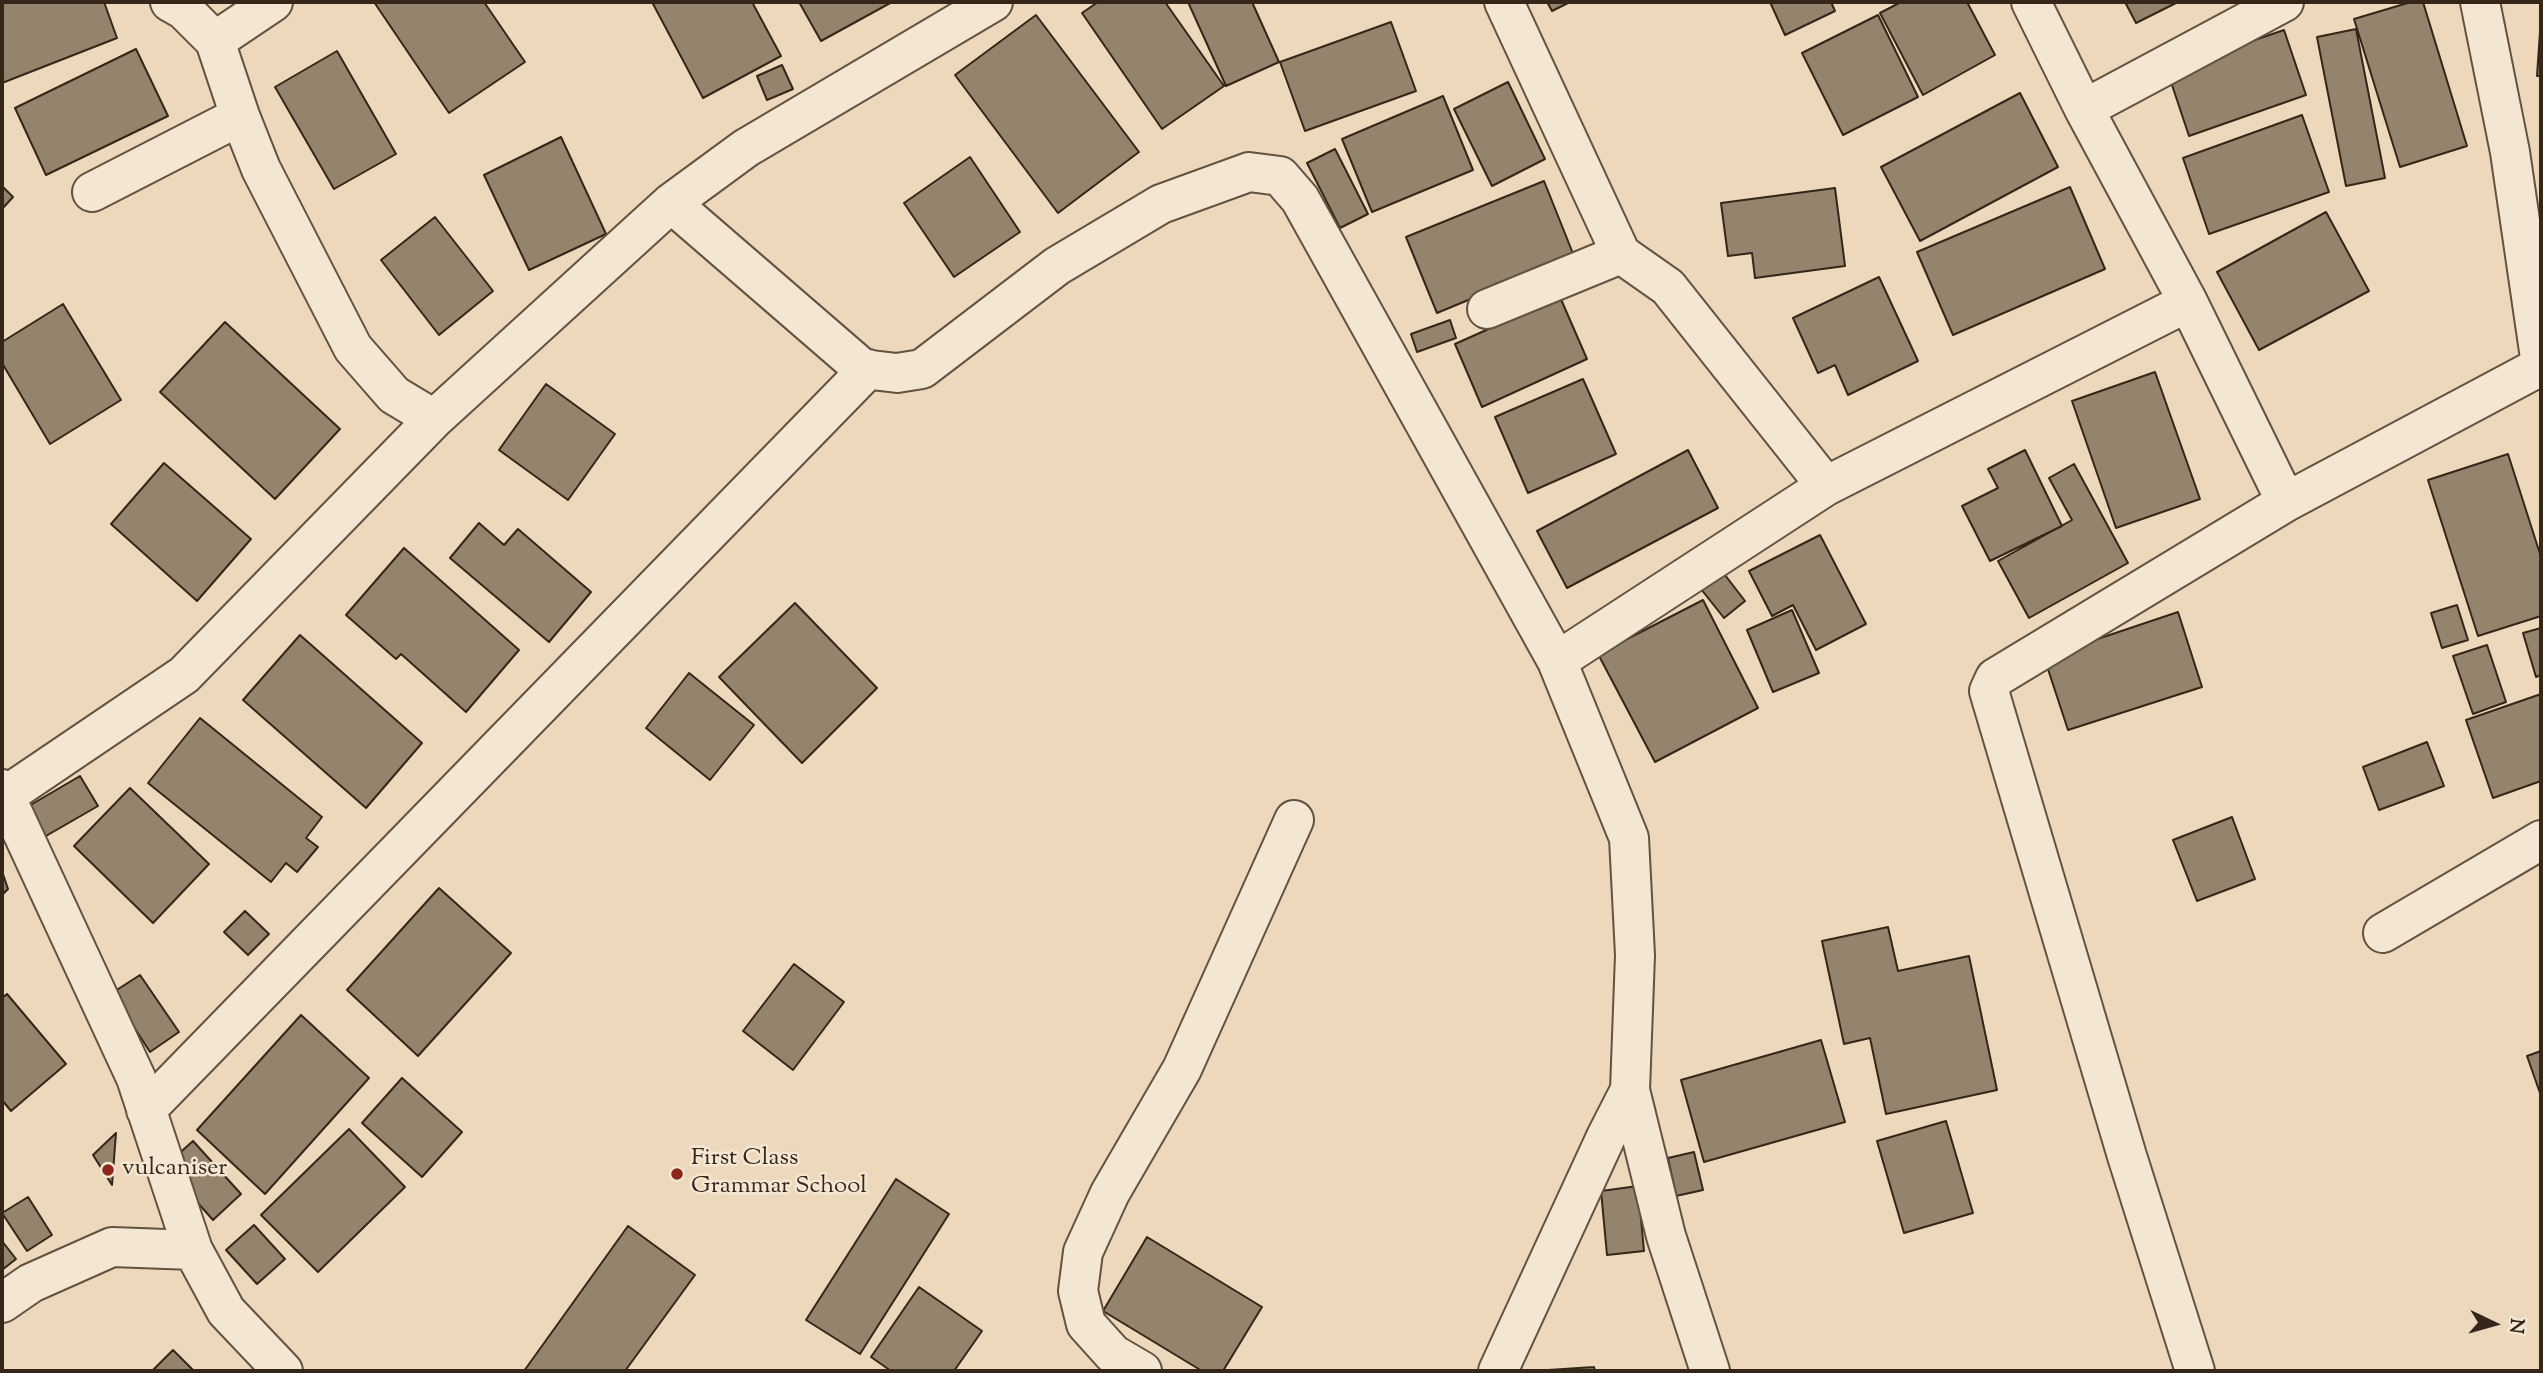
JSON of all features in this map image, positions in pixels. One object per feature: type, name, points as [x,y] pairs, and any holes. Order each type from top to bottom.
[{"type":"street","points":[[170,2],[184,10],[215,41],[261,169],[353,348],[394,395],[434,419]]},
{"type":"street","points":[[215,41],[273,2]]},
{"type":"street","points":[[283,1371],[226,1311],[193,1250],[136,1078],[3,794],[184,675],[434,419],[671,203],[746,148],[993,2]]},
{"type":"street","points":[[1504,2],[1621,254],[1668,287],[1826,486]]},
{"type":"street","points":[[2031,2],[2084,109],[2188,302],[2286,502]]},
{"type":"street","points":[[2084,109],[2284,2]]},
{"type":"street","points":[[2195,1371],[2127,1156],[1989,691],[1995,678],[2286,502],[2541,366],[2510,152],[2480,2]]},
{"type":"street","points":[[92,192],[240,116]]},
{"type":"street","points":[[671,203],[863,369],[897,373],[922,369],[1057,266],[1161,204],[1249,172],[1280,176],[1300,199],[1557,661],[1629,838],[1635,955],[1630,1090],[1666,1236],[1710,1371]]},
{"type":"street","points":[[1487,309],[1621,254]]},
{"type":"street","points":[[1557,661],[1826,486],[2188,302]]},
{"type":"street","points":[[146,1110],[868,369]]},
{"type":"street","points":[[1142,1371],[1113,1354],[1086,1324],[1077,1291],[1083,1252],[1110,1193],[1182,1069],[1294,820]]},
{"type":"street","points":[[2383,933],[2541,840]]},
{"type":"street","points":[[1498,1371],[1605,1137],[1630,1090]]},
{"type":"street","points":[[2,1303],[32,1283],[112,1247],[193,1250]]},
{"type":"building","points":[[2,2],[104,2],[117,38],[2,83]]},
{"type":"building","points":[[374,2],[484,2],[525,62],[449,113]]},
{"type":"building","points":[[652,2],[752,2],[781,56],[703,98]]},
{"type":"building","points":[[799,2],[892,2],[821,41]]},
{"type":"building","points":[[1098,2],[1165,2],[1224,86],[1162,129],[1082,13]]},
{"type":"building","points":[[1188,2],[1252,2],[1279,62],[1226,86]]},
{"type":"building","points":[[1547,2],[1570,2],[1552,11]]},
{"type":"building","points":[[1770,2],[1831,2],[1835,11],[1785,35]]},
{"type":"building","points":[[1901,2],[1967,2],[1995,55],[1923,95],[1880,13]]},
{"type":"building","points":[[2125,2],[2178,2],[2136,23]]},
{"type":"building","points":[[2411,2],[2423,2],[2467,146],[2400,167],[2354,19]]},
{"type":"building","points":[[1036,15],[1139,152],[1058,213],[955,75]]},
{"type":"building","points":[[1878,15],[1918,97],[1843,135],[1802,53]]},
{"type":"building","points":[[2541,17],[2541,76],[2537,76]]},
{"type":"building","points":[[1391,22],[1416,91],[1305,131],[1280,62]]},
{"type":"building","points":[[2356,29],[2385,178],[2346,186],[2317,37]]},
{"type":"building","points":[[2284,30],[2306,95],[2189,136],[2167,70]]},
{"type":"building","points":[[136,49],[168,116],[46,175],[15,108]]},
{"type":"building","points":[[337,51],[396,154],[334,189],[275,87]]},
{"type":"building","points":[[782,65],[793,89],[767,100],[757,76]]},
{"type":"building","points":[[1508,82],[1545,159],[1492,186],[1454,109]]},
{"type":"building","points":[[2020,93],[2058,167],[1920,241],[1881,167]]},
{"type":"building","points":[[1443,96],[1473,170],[1372,212],[1342,139]]},
{"type":"building","points":[[2302,115],[2329,192],[2209,234],[2183,158]]},
{"type":"building","points":[[561,137],[606,234],[529,270],[484,175]]},
{"type":"building","points":[[1335,149],[1368,214],[1340,228],[1307,163]]},
{"type":"building","points":[[970,157],[1020,232],[954,277],[904,203]]},
{"type":"building","points":[[1544,181],[1574,256],[1437,313],[1406,237]]},
{"type":"building","points":[[2,186],[13,197],[2,209]]},
{"type":"building","points":[[2070,187],[2105,269],[1953,335],[1917,252]]},
{"type":"building","points":[[1835,188],[1845,266],[1755,278],[1752,253],[1728,256],[1721,203]]},
{"type":"building","points":[[2326,212],[2369,291],[2259,350],[2217,272]]},
{"type":"building","points":[[435,217],[493,291],[439,335],[381,260]]},
{"type":"building","points":[[1879,277],[1918,361],[1848,395],[1835,365],[1818,373],[1793,318]]},
{"type":"building","points":[[1560,297],[1587,359],[1482,407],[1455,344]]},
{"type":"building","points":[[63,304],[121,400],[50,444],[2,363],[2,342]]},
{"type":"building","points":[[1450,320],[1456,338],[1417,352],[1411,334]]},
{"type":"building","points":[[225,322],[340,429],[275,499],[160,392]]},
{"type":"building","points":[[2155,372],[2200,499],[2116,528],[2072,401]]},
{"type":"building","points":[[1583,379],[1616,454],[1528,493],[1495,417]]},
{"type":"building","points":[[546,384],[615,434],[568,500],[499,450]]},
{"type":"building","points":[[1688,450],[1718,508],[1567,588],[1537,531]]},
{"type":"building","points":[[2025,450],[2062,526],[1990,561],[1962,506],[1998,488],[1988,469]]},
{"type":"building","points":[[2508,454],[2541,557],[2541,616],[2478,636],[2428,480]]},
{"type":"building","points":[[164,463],[251,539],[197,601],[111,524]]},
{"type":"building","points":[[2074,464],[2128,563],[2029,618],[1998,561],[2072,520],[2049,478]]},
{"type":"building","points":[[479,523],[504,545],[518,529],[591,592],[549,642],[450,558]]},
{"type":"building","points":[[1820,535],[1866,624],[1816,650],[1793,605],[1772,616],[1749,571]]},
{"type":"building","points":[[404,548],[519,650],[466,712],[401,654],[396,659],[346,615]]},
{"type":"building","points":[[1715,562],[1745,601],[1724,618],[1693,579]]},
{"type":"building","points":[[1703,600],[1758,708],[1655,762],[1598,654]]},
{"type":"building","points":[[795,603],[877,688],[802,763],[719,677]]},
{"type":"building","points":[[2457,605],[2468,640],[2442,648],[2431,613]]},
{"type":"building","points":[[1792,610],[1819,673],[1773,692],[1747,630]]},
{"type":"building","points":[[2178,612],[2202,687],[2068,730],[2044,657]]},
{"type":"building","points":[[2541,628],[2541,675],[2536,677],[2523,633]]},
{"type":"building","points":[[300,635],[422,743],[366,808],[243,700]]},
{"type":"building","points":[[2487,645],[2506,702],[2473,714],[2453,656]]},
{"type":"building","points":[[689,673],[754,725],[710,780],[646,728]]},
{"type":"building","points":[[2541,694],[2541,781],[2493,798],[2466,720]]},
{"type":"building","points":[[200,718],[322,817],[306,838],[318,847],[297,872],[286,863],[271,882],[148,783]]},
{"type":"building","points":[[2427,742],[2444,786],[2379,810],[2363,767]]},
{"type":"building","points":[[80,776],[98,806],[39,840],[22,810]]},
{"type":"building","points":[[130,788],[209,864],[153,923],[74,846]]},
{"type":"building","points":[[2232,817],[2255,879],[2197,901],[2173,840]]},
{"type":"building","points":[[2,871],[8,889],[2,895]]},
{"type":"building","points":[[439,888],[511,953],[418,1056],[347,990]]},
{"type":"building","points":[[245,911],[269,934],[248,955],[224,932]]},
{"type":"building","points":[[1888,927],[1898,971],[1969,956],[1997,1090],[1886,1114],[1870,1038],[1844,1044],[1822,941]]},
{"type":"building","points":[[794,964],[844,1002],[793,1070],[743,1031]]},
{"type":"building","points":[[140,975],[179,1032],[150,1052],[112,993]]},
{"type":"building","points":[[7,994],[66,1064],[11,1111],[2,1100],[2,998]]},
{"type":"building","points":[[301,1015],[369,1078],[265,1194],[197,1130]]},
{"type":"building","points":[[1821,1040],[1845,1122],[1704,1162],[1681,1080]]},
{"type":"building","points":[[2541,1051],[2541,1096],[2527,1056]]},
{"type":"building","points":[[402,1078],[462,1132],[422,1177],[362,1123]]},
{"type":"building","points":[[1946,1121],[1973,1213],[1904,1233],[1877,1141]]},
{"type":"building","points":[[349,1129],[405,1187],[318,1272],[261,1215]]},
{"type":"building","name":"vulcaniser","points":[[116,1133],[112,1185],[93,1155]]},
{"type":"building","points":[[193,1141],[241,1194],[213,1220],[165,1166]]},
{"type":"building","points":[[1694,1152],[1703,1190],[1676,1196],[1668,1158]]},
{"type":"building","points":[[896,1179],[949,1214],[860,1354],[806,1320]]},
{"type":"building","points":[[1638,1186],[1644,1251],[1607,1255],[1601,1191]]},
{"type":"building","points":[[28,1197],[52,1235],[27,1251],[2,1213]]},
{"type":"building","points":[[254,1225],[285,1259],[257,1284],[226,1250]]},
{"type":"building","points":[[628,1226],[695,1275],[625,1371],[524,1371]]},
{"type":"building","points":[[1147,1237],[1262,1307],[1223,1371],[1202,1371],[1103,1311]]},
{"type":"building","points":[[2,1241],[16,1259],[2,1270]]},
{"type":"building","points":[[919,1287],[982,1331],[954,1371],[891,1371],[871,1357]]},
{"type":"building","points":[[173,1350],[194,1371],[152,1371]]},
{"type":"building","points":[[1594,1367],[1595,1371],[1533,1371]]},
{"type":"place","name":"vulcaniser","points":[[108,1170]]},
{"type":"place","name":"First Class Grammar School","points":[[677,1174]]}]
